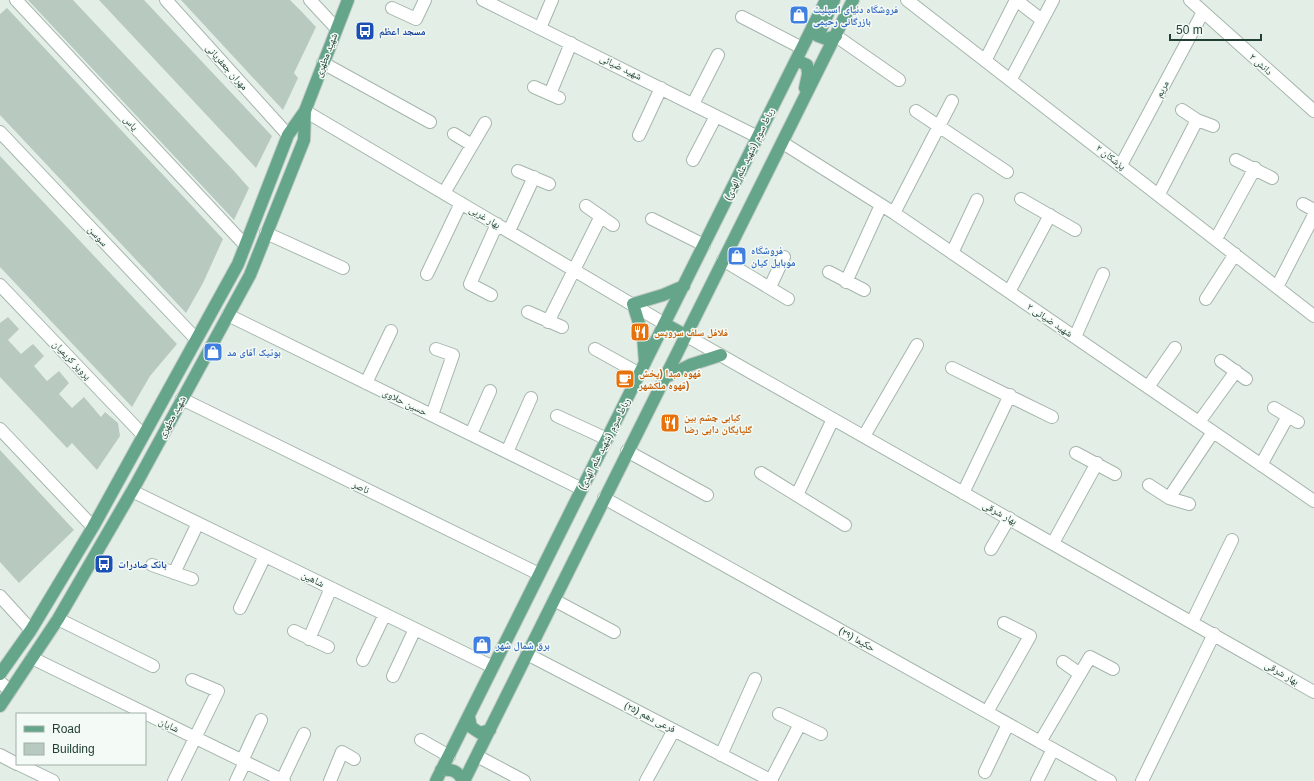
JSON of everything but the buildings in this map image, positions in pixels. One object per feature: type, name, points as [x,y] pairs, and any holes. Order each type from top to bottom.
[{"type":"main road","name":"شهید مطهری","points":[[0,674],[31,630],[93,527],[238,264],[288,135],[305,110],[348,0]]},
{"type":"main road","name":"رباط سوم (شهید علم الهدی)","points":[[436,781],[826,0]]},
{"type":"main road","points":[[834,0],[818,36],[826,39],[836,36]]},
{"type":"main road","points":[[464,781],[853,0]]},
{"type":"main road","points":[[796,60],[807,65],[808,74],[803,101]]},
{"type":"main road","name":"شهید مطهری","points":[[0,706],[58,618],[132,491],[250,275],[304,140],[305,110]]},
{"type":"main road","points":[[645,363],[643,336],[632,304],[664,295],[684,286]]},
{"type":"main road","points":[[665,324],[685,335]]},
{"type":"main road","points":[[664,378],[690,365],[721,355]]},
{"type":"main road","points":[[469,717],[471,727],[480,733],[490,730]]},
{"type":"main road","points":[[442,770],[451,769],[460,774],[464,781]]},
{"type":"street","name":"یاس","points":[[16,0],[245,245]]},
{"type":"street","name":"مهران جعفریانی","points":[[166,0],[288,135]]},
{"type":"street","points":[[310,0],[336,28]]},
{"type":"street","points":[[392,8],[416,19],[425,0]]},
{"type":"street","name":"شهید ضیائی","points":[[483,0],[758,136]]},
{"type":"street","points":[[540,28],[552,0]]},
{"type":"street","name":"پزشکان ۲","points":[[907,0],[1011,79],[1314,316]]},
{"type":"street","points":[[986,60],[1016,0],[1038,17]]},
{"type":"street","points":[[1011,79],[1054,0]]},
{"type":"street","name":"دانش ۲","points":[[1190,0],[1314,111]]},
{"type":"street","name":"مریم","points":[[1121,165],[1203,12]]},
{"type":"street","points":[[742,17],[802,48]]},
{"type":"street","points":[[836,36],[900,80]]},
{"type":"street","points":[[534,87],[554,96],[572,43]]},
{"type":"street","points":[[693,104],[718,55]]},
{"type":"street","points":[[323,63],[430,122]]},
{"type":"street","points":[[639,135],[661,88]]},
{"type":"street","points":[[894,213],[952,101]]},
{"type":"street","name":"بهار غربی","points":[[305,110],[665,324]]},
{"type":"street","points":[[1182,110],[1196,120],[1213,126]]},
{"type":"street","points":[[916,111],[1007,172]]},
{"type":"street","points":[[693,160],[716,116]]},
{"type":"street","points":[[1159,194],[1196,120]]},
{"type":"street","points":[[444,193],[485,123]]},
{"type":"street","name":"سوسن","points":[[0,132],[196,340]]},
{"type":"street","points":[[454,134],[472,145]]},
{"type":"street","name":"شهید ضیائی ۲","points":[[783,143],[894,213],[1314,501]]},
{"type":"street","points":[[1236,160],[1255,168],[1272,178]]},
{"type":"street","points":[[1216,239],[1255,168]]},
{"type":"street","points":[[518,171],[549,184]]},
{"type":"street","points":[[509,231],[534,177]]},
{"type":"street","points":[[1021,199],[1075,230]]},
{"type":"street","points":[[952,253],[977,200]]},
{"type":"street","points":[[428,274],[461,203]]},
{"type":"street","points":[[1303,204],[1314,210]]},
{"type":"street","points":[[846,282],[881,205]]},
{"type":"street","points":[[586,206],[613,225]]},
{"type":"street","points":[[1009,292],[1050,215]]},
{"type":"street","points":[[1277,287],[1314,215]]},
{"type":"street","points":[[548,322],[602,216]]},
{"type":"street","points":[[652,220],[704,245]]},
{"type":"street","points":[[490,295],[470,284],[497,224]]},
{"type":"street","points":[[266,233],[343,268]]},
{"type":"street","points":[[1206,299],[1235,254]]},
{"type":"street","points":[[770,287],[784,257]]},
{"type":"street","points":[[723,260],[788,299]]},
{"type":"street","points":[[829,272],[864,290]]},
{"type":"street","points":[[1075,337],[1103,274]]},
{"type":"street","name":"پرویز کریمیان","points":[[0,285],[143,435]]},
{"type":"street","points":[[528,312],[562,328]]},
{"type":"street","name":"حسین حلاوی","points":[[228,315],[582,489]]},
{"type":"street","points":[[366,383],[391,331]]},
{"type":"street","name":"بهار شرقی","points":[[685,335],[1314,692]]},
{"type":"street","points":[[864,436],[917,345]]},
{"type":"street","points":[[595,348],[640,374]]},
{"type":"street","points":[[1148,387],[1175,348]]},
{"type":"street","points":[[432,415],[453,355],[436,349]]},
{"type":"street","points":[[1222,361],[1246,378]]},
{"type":"street","points":[[952,368],[1010,395],[1052,417]]},
{"type":"street","points":[[1199,422],[1236,371]]},
{"type":"street","points":[[471,434],[490,391]]},
{"type":"street","points":[[963,492],[1010,395]]},
{"type":"street","name":"ناصر","points":[[182,398],[540,574]]},
{"type":"street","points":[[506,452],[531,398]]},
{"type":"street","points":[[1274,408],[1298,422]]},
{"type":"street","points":[[557,416],[607,439]]},
{"type":"street","points":[[1261,465],[1288,416]]},
{"type":"street","points":[[796,495],[833,419]]},
{"type":"street","points":[[0,428],[93,527]]},
{"type":"street","points":[[1169,498],[1213,432]]},
{"type":"street","points":[[628,451],[707,495]]},
{"type":"street","points":[[1076,453],[1115,474]]},
{"type":"street","points":[[1053,544],[1097,463]]},
{"type":"street","points":[[761,472],[846,525]]},
{"type":"street","points":[[1149,485],[1169,498],[1189,504]]},
{"type":"street","name":"شاهین","points":[[132,491],[493,667]]},
{"type":"street","name":"حکیما (۲۹)","points":[[604,498],[1110,781]]},
{"type":"street","points":[[992,549],[1009,518]]},
{"type":"street","points":[[174,572],[198,523]]},
{"type":"street","points":[[1192,622],[1232,540]]},
{"type":"street","points":[[240,608],[265,556]]},
{"type":"street","points":[[152,565],[192,580]]},
{"type":"street","points":[[309,639],[331,588]]},
{"type":"street","points":[[0,596],[31,630]]},
{"type":"street","points":[[554,600],[614,632]]},
{"type":"street","points":[[363,660],[385,614]]},
{"type":"street","points":[[58,618],[152,666]]},
{"type":"street","points":[[987,712],[1030,636],[1004,623]]},
{"type":"street","points":[[393,676],[415,629]]},
{"type":"street","points":[[294,631],[328,647]]},
{"type":"street","points":[[1142,781],[1214,634]]},
{"type":"street","name":"فرعی دهم (۲۵)","points":[[527,654],[771,781]]},
{"type":"street","points":[[1040,742],[1090,657],[1113,669]]},
{"type":"street","name":"شایان","points":[[32,658],[144,713]]},
{"type":"street","points":[[1063,662],[1080,674]]},
{"type":"street","points":[[722,755],[755,679]]},
{"type":"street","points":[[174,781],[218,691],[192,680]]},
{"type":"street","points":[[0,682],[10,691]]},
{"type":"street","name":"شایان","points":[[146,714],[283,781]]},
{"type":"street","points":[[779,714],[821,734]]},
{"type":"street","points":[[236,781],[261,720]]},
{"type":"street","points":[[771,781],[800,724]]},
{"type":"street","points":[[985,772],[1008,724]]},
{"type":"street","points":[[646,781],[674,730]]},
{"type":"street","points":[[283,781],[304,734]]},
{"type":"street","points":[[421,740],[449,756]]},
{"type":"street","points":[[1037,781],[1053,749]]},
{"type":"street","points":[[330,781],[342,752],[354,759]]},
{"type":"street","points":[[0,756],[16,764]]},
{"type":"street","points":[[476,756],[524,781]]},
{"type":"street","points":[[19,765],[52,781]]},
{"type":"place","name":"فروشگاه دنیای اسپلیت بازرگانی رحیمی","points":[[799,15]]},
{"type":"place","name":"مسجد اعظم","points":[[365,31]]},
{"type":"place","name":"فروشگاه موبایل کیان","points":[[737,256]]},
{"type":"place","name":"فلافل سلف سرویس","points":[[640,332]]},
{"type":"place","name":"بوتیک آقای مد","points":[[213,352]]},
{"type":"place","name":"قهوه مبدا (پخش قهوه ملکشهر)","points":[[625,379]]},
{"type":"place","name":"کبابی چشم بین گلپایگان دایی رضا","points":[[670,423]]},
{"type":"place","name":"بانک صادرات","points":[[104,564]]},
{"type":"place","name":"برق شمال شهر","points":[[482,645]]}]
